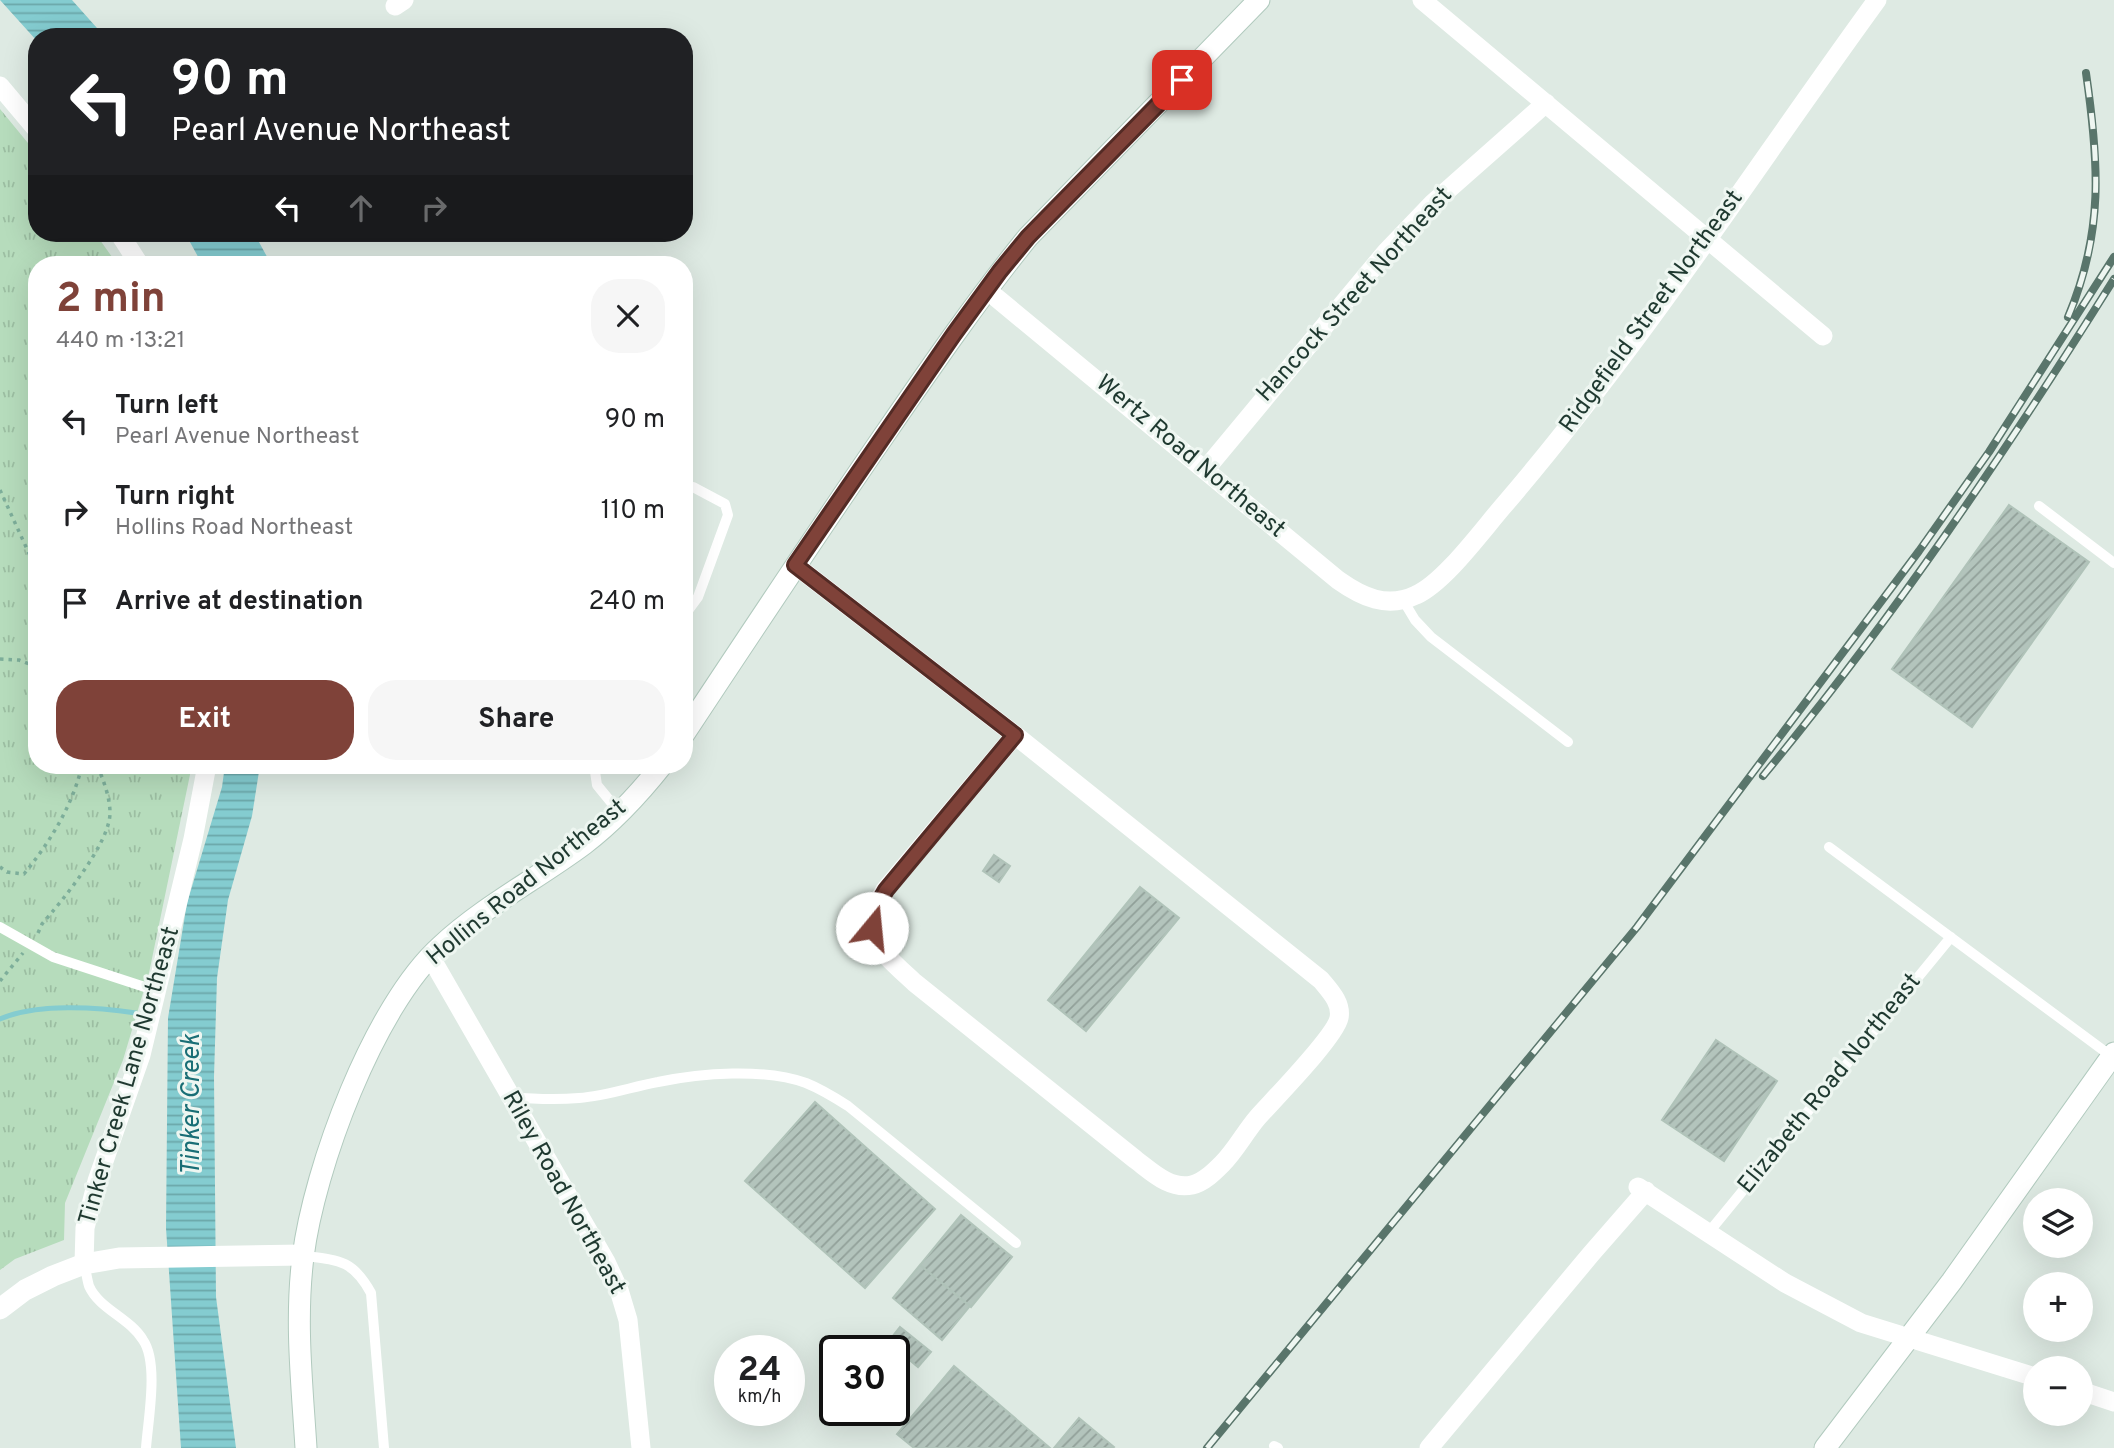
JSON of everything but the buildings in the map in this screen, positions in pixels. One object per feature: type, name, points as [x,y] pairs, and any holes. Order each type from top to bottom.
[{"type":"main road","points":[[693,720],[795,565],[987,290],[1028,237],[1259,0]]},
{"type":"main road","name":"Hollins Road Northeast","points":[[306,1448],[299,1304],[303,1255],[324,1168],[361,1067],[388,1014],[430,956],[471,921],[583,844],[620,813],[654,774]]},
{"type":"main road","points":[[1825,1448],[1952,1281],[2113,1054]]},
{"type":"main road","points":[[0,1309],[25,1290],[84,1264],[153,1256],[303,1255]]},
{"type":"street","points":[[1422,0],[1823,336]]},
{"type":"street","name":"Ridgefield Street Northeast","points":[[1403,600],[1419,595],[1432,585],[1517,489],[1605,382],[1877,0]]},
{"type":"street","points":[[0,86],[28,119]]},
{"type":"street","name":"Hancock Street Northeast","points":[[1205,470],[1386,252],[1476,162],[1546,103]]},
{"type":"street","name":"Wertz Road Northeast","points":[[987,290],[1338,580],[1356,593],[1371,599],[1387,602],[1403,600]]},
{"type":"street","points":[[795,565],[1015,735],[1321,980],[1334,996],[1339,1007],[1335,1028],[1256,1119],[1223,1163],[1205,1180],[1193,1185],[1168,1183],[1119,1146],[921,988],[882,953],[875,941],[872,928],[874,911],[886,890],[1015,735]]},
{"type":"street","name":"Tinker Creek Lane Northeast","points":[[84,1264],[85,1228],[97,1181],[141,1055],[205,774]]},
{"type":"street","name":"Riley Road Northeast","points":[[430,956],[620,1290],[628,1320],[641,1448]]},
{"type":"street","points":[[1429,1448],[1642,1189],[1785,1283],[1861,1324],[2023,1374]]},
{"type":"street","points":[[2093,1395],[2114,1402]]},
{"type":"lane","points":[[693,487],[725,504],[727,514],[698,597],[693,604]]},
{"type":"lane","points":[[2039,506],[2114,563]]},
{"type":"lane","points":[[1403,600],[1415,620],[1431,637],[1568,742]]},
{"type":"lane","points":[[595,774],[597,785],[620,813]]},
{"type":"lane","points":[[1829,847],[2113,1054]]},
{"type":"lane","points":[[0,927],[53,957],[157,991]]},
{"type":"lane","name":"Elizabeth Road Northeast","points":[[1709,1232],[1951,937]]},
{"type":"lane","points":[[510,1097],[580,1098],[698,1076],[770,1076],[804,1083],[848,1106],[1016,1243]]},
{"type":"lane","points":[[303,1255],[337,1259],[350,1265],[362,1276],[371,1293],[384,1448]]},
{"type":"lane","points":[[84,1264],[90,1288],[99,1300],[131,1325],[145,1341],[151,1362],[146,1448]]},
{"type":"path","points":[[0,490],[28,551]]},
{"type":"path","points":[[0,659],[28,664]]},
{"type":"path","points":[[0,867],[7,872],[23,874],[51,838],[77,786],[80,774]]},
{"type":"path","points":[[41,924],[84,871],[104,839],[110,815],[100,774]]},
{"type":"green space","points":[[0,109],[28,143],[28,242],[101,242],[111,256],[28,256],[28,774],[190,774],[149,973],[123,1060],[65,1203],[64,1240],[15,1259],[0,1270]]},
{"type":"water","points":[[0,0],[72,0],[97,28],[28,28],[28,31]]},
{"type":"water","points":[[190,242],[259,242],[267,256],[198,256]]},
{"type":"water","name":"Tinker Creek","points":[[224,774],[259,774],[252,816],[228,900],[217,978],[214,1077],[216,1297],[236,1448],[181,1448],[166,1228],[168,1018],[187,903]]},
{"type":"waterway","points":[[0,1019],[49,1008],[104,1009],[136,1013]]},
{"type":"railway","points":[[2068,317],[2080,286],[2093,226],[2096,167],[2086,73]]},
{"type":"railway","points":[[1207,1448],[1637,927],[1919,551],[1989,452],[2114,257]]},
{"type":"railway","points":[[1763,776],[1857,657],[1947,533],[2114,279]]},
{"type":"route","points":[[872,928],[874,911],[886,890],[1015,735],[795,565],[1000,271],[1028,237],[1182,80]]}]
